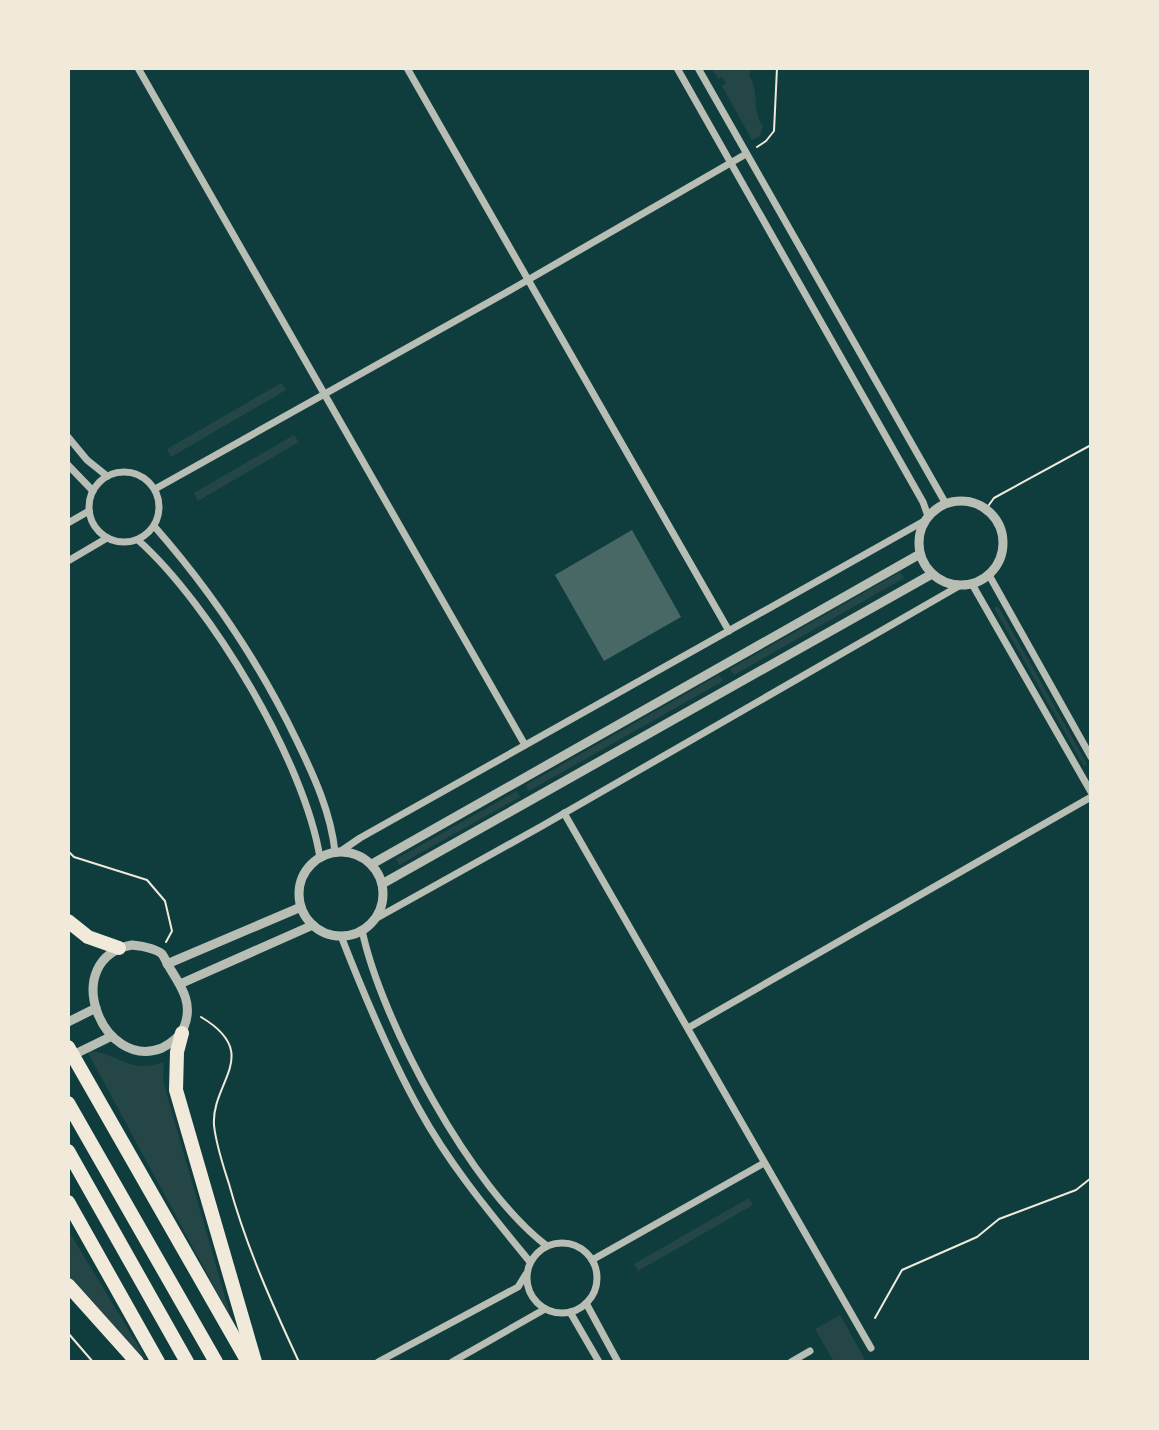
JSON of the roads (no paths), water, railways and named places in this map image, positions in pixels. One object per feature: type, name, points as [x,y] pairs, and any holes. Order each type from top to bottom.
[{"type":"highway","points":[[68,921],[88,937],[119,948]]},
{"type":"highway","points":[[182,1033],[177,1052],[176,1090],[255,1362]]},
{"type":"highway","points":[[68,1047],[248,1362]]},
{"type":"highway","points":[[68,1103],[216,1362]]},
{"type":"highway","points":[[68,1151],[187,1362]]},
{"type":"highway","points":[[68,1202],[158,1362]]},
{"type":"highway","points":[[68,1285],[137,1362]]},
{"type":"street","points":[[138,68],[525,745]]},
{"type":"street","points":[[407,68],[729,631]]},
{"type":"street","points":[[677,68],[909,476],[927,518],[921,531],[920,554],[932,574],[949,584],[972,584],[989,575],[1002,554],[1001,529],[986,509],[967,501],[946,504],[927,518],[729,631],[338,852],[320,858],[305,871],[300,883],[301,907],[313,925],[331,935],[341,936],[362,930],[375,919],[959,586]]},
{"type":"street","points":[[698,68],[946,504]]},
{"type":"street","points":[[155,489],[746,154]]},
{"type":"street","points":[[68,437],[87,460],[107,476]]},
{"type":"street","points":[[68,465],[93,491]]},
{"type":"street","points":[[117,472],[139,475],[155,489],[160,508],[154,526],[138,540],[117,542],[107,538],[92,522],[89,511],[93,491],[107,476],[117,472]]},
{"type":"street","points":[[68,523],[89,511]]},
{"type":"street","points":[[154,526],[210,595],[268,684],[307,762],[333,829],[338,852]]},
{"type":"street","points":[[68,561],[107,538]]},
{"type":"street","points":[[138,540],[158,557],[220,638],[267,718],[303,797],[320,858]]},
{"type":"street","points":[[372,864],[920,554]]},
{"type":"street","points":[[382,884],[932,574]]},
{"type":"street","points":[[989,575],[1091,757]]},
{"type":"street","points":[[688,1028],[1091,795],[972,584]]},
{"type":"street","points":[[564,813],[871,1348]]},
{"type":"street","points":[[338,852],[352,853],[372,864],[382,884],[383,896],[375,919]]},
{"type":"street","points":[[164,959],[301,907]]},
{"type":"street","points":[[180,984],[313,925]]},
{"type":"street","points":[[362,930],[368,958],[395,1027],[434,1102],[505,1205],[527,1231],[547,1246]]},
{"type":"street","points":[[341,936],[373,1018],[419,1111],[464,1179],[530,1262]]},
{"type":"street","points":[[145,947],[164,959],[187,999],[189,1012],[182,1033],[165,1047],[144,1053],[125,1048],[112,1036],[96,1008],[92,988],[95,973],[103,958],[119,948],[145,947]]},
{"type":"street","points":[[68,1022],[96,1008]]},
{"type":"street","points":[[68,1057],[112,1036]]},
{"type":"street","points":[[592,1260],[764,1163]]},
{"type":"street","points":[[378,1362],[518,1287],[530,1262],[547,1246],[567,1243],[577,1246],[592,1260],[596,1283],[586,1303],[570,1312],[561,1313],[545,1309],[530,1294],[527,1273]]},
{"type":"street","points":[[586,1303],[618,1362]]},
{"type":"street","points":[[452,1362],[545,1309]]},
{"type":"street","points":[[570,1312],[599,1362]]},
{"type":"street","points":[[791,1362],[810,1351]]}]
